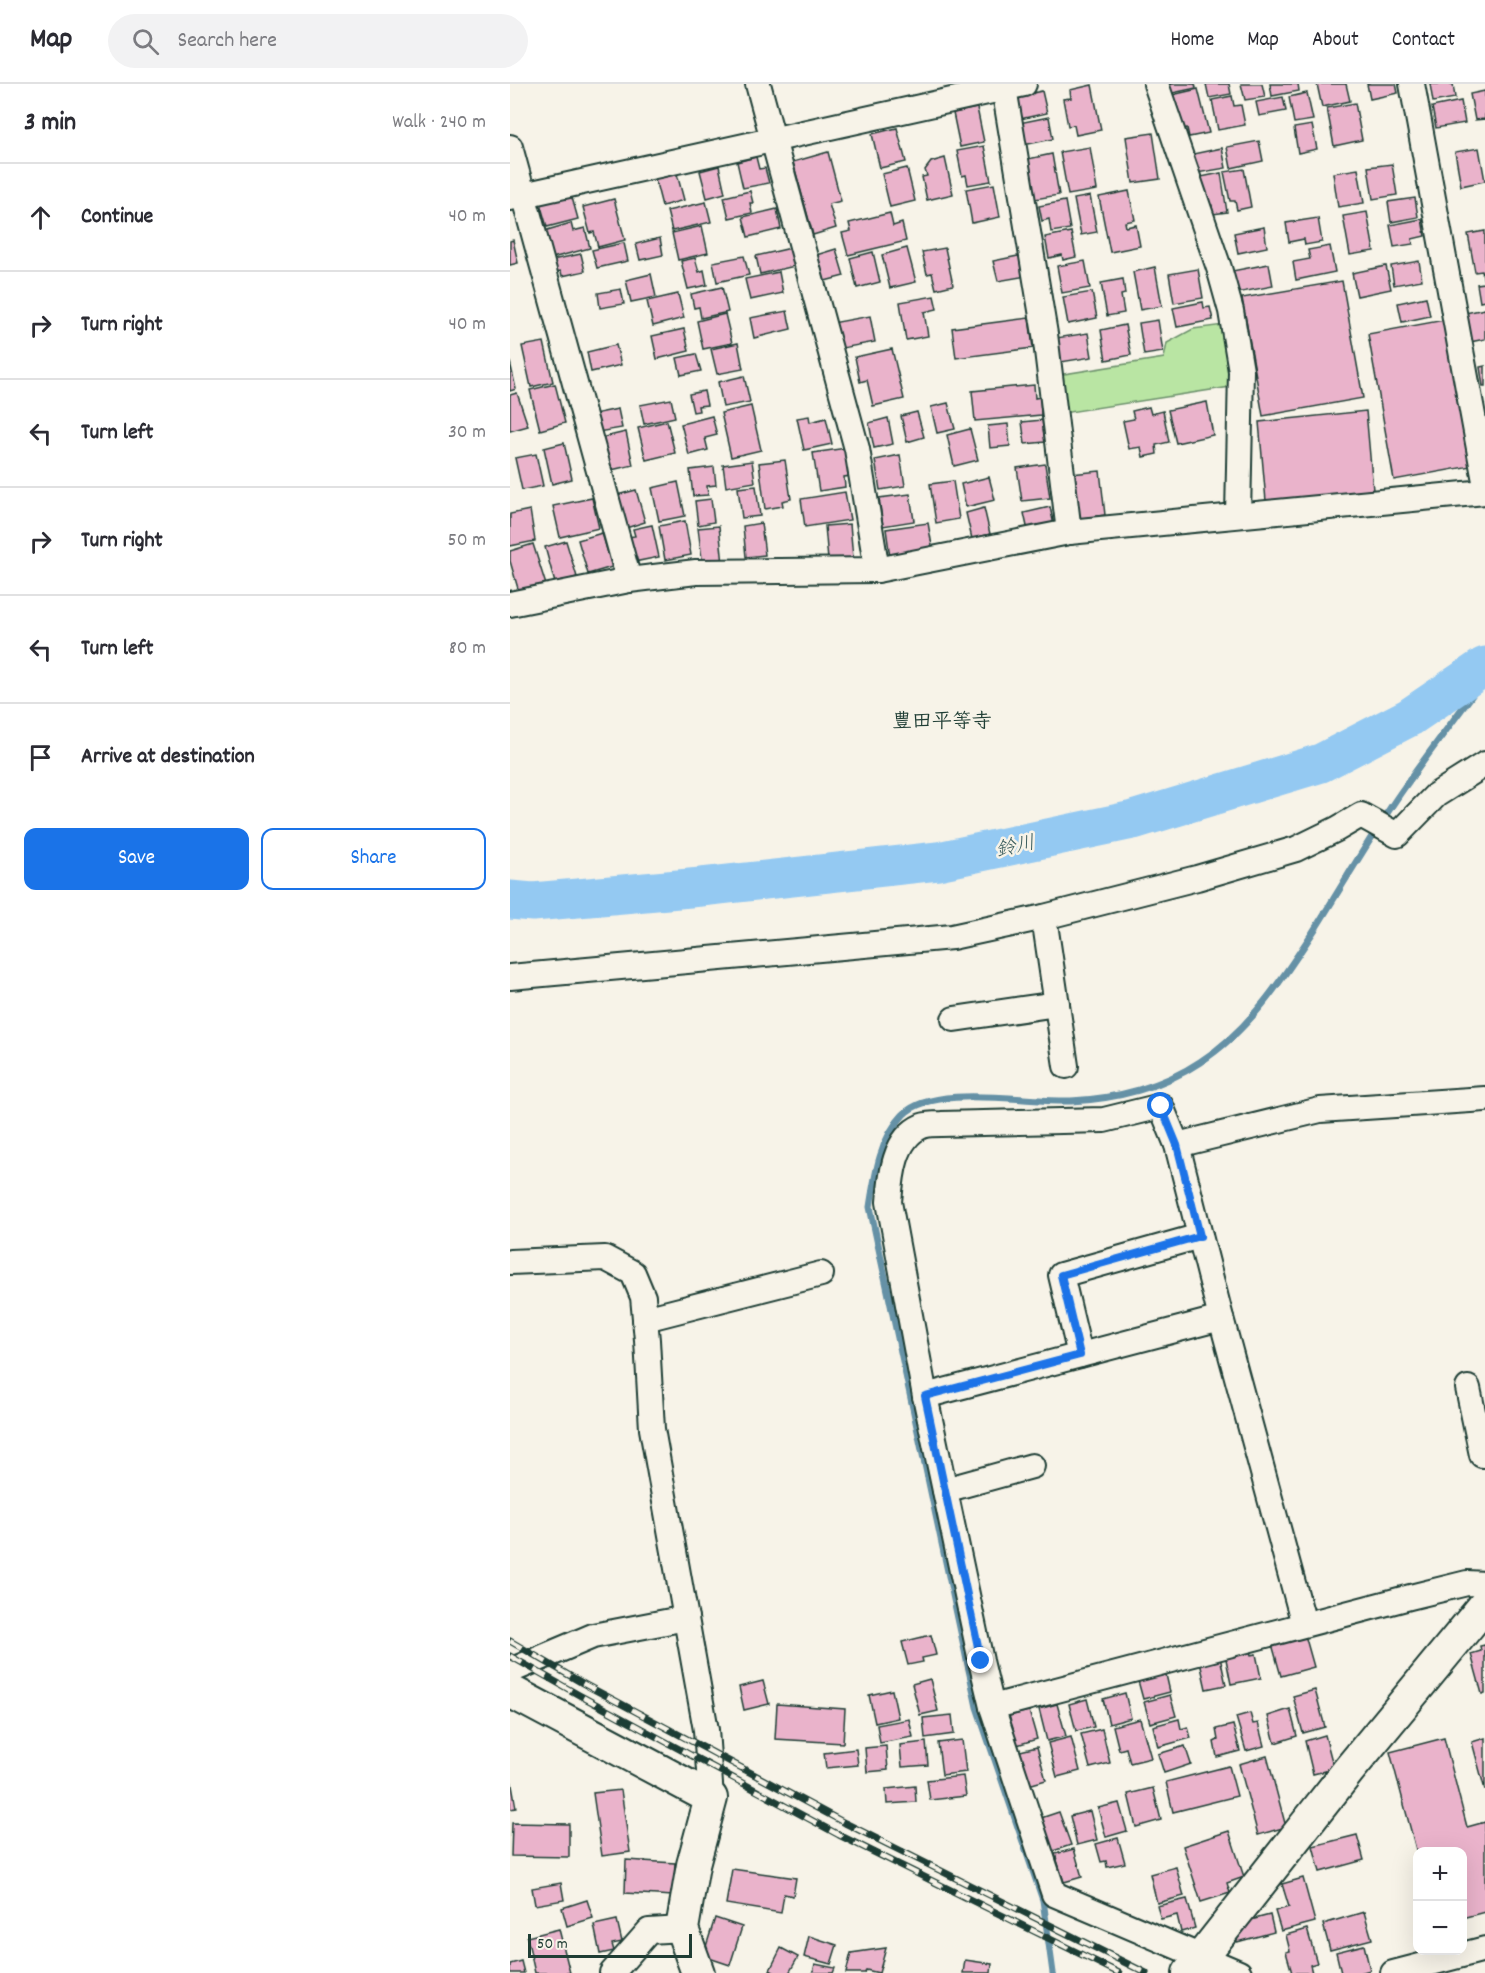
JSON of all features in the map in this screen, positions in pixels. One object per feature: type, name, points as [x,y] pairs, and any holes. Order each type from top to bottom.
[{"type":"street","points":[[758,84],[857,449],[877,570]]},
{"type":"street","points":[[1156,84],[1219,268],[1231,311],[1241,371],[1238,515]]},
{"type":"street","points":[[1412,84],[1485,482]]},
{"type":"street","points":[[517,196],[1014,86],[1069,532]]},
{"type":"street","points":[[510,147],[517,196],[628,580]]},
{"type":"street","points":[[510,604],[628,580],[696,572],[877,570],[1069,532],[1485,492]]},
{"type":"street","points":[[510,977],[952,937],[1044,917],[1197,878],[1296,849],[1361,815],[1397,835],[1436,795],[1485,764]]},
{"type":"street","points":[[1044,917],[1066,1066]]},
{"type":"street","points":[[954,1019],[1057,1004]]},
{"type":"street","points":[[1177,1145],[1320,1110],[1485,1099]]},
{"type":"street","points":[[1239,1973],[1195,1965],[1054,1894],[992,1707],[925,1396],[889,1202],[891,1171],[905,1139],[922,1126],[1104,1120],[1161,1106],[1177,1145],[1221,1318],[1304,1624]]},
{"type":"street","points":[[1080,1355],[1061,1275],[1200,1236]]},
{"type":"street","points":[[510,1263],[605,1258],[633,1273],[643,1297],[652,1429],[706,1730],[711,1798],[693,1864],[682,1929],[698,1973]]},
{"type":"street","points":[[645,1318],[821,1274]]},
{"type":"street","points":[[925,1396],[1221,1318]]},
{"type":"street","points":[[1468,1388],[1482,1455],[1485,1454]]},
{"type":"street","points":[[945,1490],[1032,1466]]},
{"type":"street","points":[[992,1707],[1467,1583],[1485,1584]]},
{"type":"street","points":[[1195,1965],[1348,1771],[1485,1605]]},
{"type":"street","points":[[510,1671],[592,1636],[686,1618]]},
{"type":"street","points":[[510,1691],[711,1798]]},
{"type":"street","points":[[612,1973],[649,1931],[682,1929]]},
{"type":"street","points":[[1403,1972],[1485,1948]]},
{"type":"green space","points":[[1224,325],[1230,387],[1063,413],[1058,375],[1164,358],[1167,343],[1193,329]]},
{"type":"building","points":[[1166,84],[1195,84],[1196,88],[1168,94]]},
{"type":"building","points":[[1206,84],[1229,84],[1231,94],[1209,98]]},
{"type":"building","points":[[1241,84],[1262,84],[1265,97],[1245,100]]},
{"type":"building","points":[[1270,84],[1298,84],[1299,91],[1272,96]]},
{"type":"building","points":[[1317,84],[1346,84],[1350,101],[1322,107]]},
{"type":"building","points":[[1367,84],[1396,84],[1398,93],[1370,99]]},
{"type":"building","points":[[1430,84],[1453,84],[1455,98],[1433,102]]},
{"type":"building","points":[[1092,85],[1101,130],[1076,135],[1074,125],[1068,126],[1063,99],[1071,98],[1070,90]]},
{"type":"building","points":[[1198,89],[1209,133],[1189,137],[1187,128],[1181,130],[1172,95]]},
{"type":"building","points":[[1042,91],[1047,113],[1020,119],[1015,97]]},
{"type":"building","points":[[1485,91],[1485,119],[1475,120],[1470,94]]},
{"type":"building","points":[[1307,93],[1313,120],[1294,123],[1289,97]]},
{"type":"building","points":[[1232,96],[1234,106],[1241,105],[1245,125],[1218,130],[1212,100]]},
{"type":"building","points":[[1283,97],[1286,111],[1259,116],[1256,102]]},
{"type":"building","points":[[1461,101],[1465,123],[1436,128],[1432,107]]},
{"type":"building","points":[[1355,103],[1362,140],[1334,146],[1327,108]]},
{"type":"building","points":[[977,108],[984,142],[960,147],[953,113]]},
{"type":"building","points":[[1049,117],[1053,139],[1023,145],[1019,123]]},
{"type":"building","points":[[1312,125],[1317,149],[1298,153],[1294,128]]},
{"type":"building","points":[[897,128],[906,162],[880,168],[872,134]]},
{"type":"building","points":[[1153,133],[1160,179],[1133,183],[1126,137]]},
{"type":"building","points":[[1259,141],[1263,161],[1231,168],[1227,147]]},
{"type":"building","points":[[984,146],[991,181],[968,185],[966,175],[962,176],[957,151]]},
{"type":"building","points":[[1090,147],[1097,190],[1068,195],[1060,152]]},
{"type":"building","points":[[1222,148],[1226,168],[1197,173],[1193,154]]},
{"type":"building","points":[[1479,148],[1485,181],[1461,186],[1455,152]]},
{"type":"building","points":[[828,152],[841,201],[829,204],[836,228],[813,235],[793,162]]},
{"type":"building","points":[[1052,154],[1059,195],[1035,199],[1028,159]]},
{"type":"building","points":[[756,157],[759,169],[765,168],[769,183],[743,188],[737,162]]},
{"type":"building","points":[[945,158],[953,194],[927,200],[922,177],[927,176],[925,170],[931,162]]},
{"type":"building","points":[[1392,164],[1397,195],[1373,199],[1368,167]]},
{"type":"building","points":[[719,166],[725,193],[707,198],[700,171]]},
{"type":"building","points":[[907,168],[915,201],[890,207],[882,174]]},
{"type":"building","points":[[1244,169],[1251,207],[1237,210],[1235,201],[1230,201],[1224,172]]},
{"type":"building","points":[[1358,169],[1364,203],[1338,207],[1333,173]]},
{"type":"building","points":[[676,170],[684,200],[662,206],[654,175]]},
{"type":"building","points":[[1221,173],[1227,212],[1213,214],[1212,205],[1206,206],[1201,177]]},
{"type":"building","points":[[994,184],[1000,217],[972,223],[966,189]]},
{"type":"building","points":[[750,191],[753,203],[750,203],[752,213],[729,218],[724,197]]},
{"type":"building","points":[[1129,191],[1135,220],[1125,222],[1126,227],[1136,225],[1140,246],[1110,252],[1099,197]]},
{"type":"building","points":[[571,194],[578,219],[547,227],[540,203]]},
{"type":"building","points":[[1090,196],[1097,232],[1081,235],[1074,199]]},
{"type":"building","points":[[1415,198],[1418,217],[1391,222],[1388,202]]},
{"type":"building","points":[[614,199],[625,240],[598,247],[594,232],[590,233],[583,207]]},
{"type":"building","points":[[1065,201],[1070,229],[1051,232],[1049,219],[1042,221],[1039,206]]},
{"type":"building","points":[[706,202],[711,222],[672,231],[667,211]]},
{"type":"building","points":[[777,209],[781,229],[748,237],[743,217]]},
{"type":"building","points":[[1367,212],[1374,251],[1350,255],[1343,216]]},
{"type":"building","points":[[890,213],[893,226],[902,223],[906,241],[848,255],[842,233],[851,231],[849,223]]},
{"type":"building","points":[[1318,218],[1322,242],[1305,245],[1304,239],[1289,242],[1286,223]]},
{"type":"building","points":[[1422,219],[1425,236],[1412,239],[1413,244],[1394,247],[1390,225]]},
{"type":"building","points":[[571,223],[573,231],[585,228],[590,248],[552,258],[544,231]]},
{"type":"building","points":[[702,226],[708,253],[678,260],[672,233]]},
{"type":"building","points":[[1264,227],[1267,247],[1238,253],[1234,233]]},
{"type":"building","points":[[1485,231],[1485,301],[1480,302],[1477,284],[1484,283],[1482,271],[1475,272],[1468,234]]},
{"type":"building","points":[[1071,232],[1076,257],[1063,260],[1062,255],[1049,258],[1045,237]]},
{"type":"building","points":[[660,238],[663,255],[640,260],[636,244]]},
{"type":"building","points":[[513,240],[518,263],[510,265],[510,241]]},
{"type":"building","points":[[624,243],[628,261],[597,268],[592,250]]},
{"type":"building","points":[[1330,246],[1335,272],[1296,280],[1293,262],[1310,259],[1308,250]]},
{"type":"building","points":[[791,248],[795,266],[760,274],[756,256]]},
{"type":"building","points":[[907,248],[916,282],[890,288],[882,255]]},
{"type":"building","points":[[945,248],[953,285],[936,289],[932,273],[927,274],[922,252]]},
{"type":"building","points":[[836,249],[844,276],[821,282],[813,256]]},
{"type":"building","points":[[873,252],[880,282],[857,288],[850,258]]},
{"type":"building","points":[[581,254],[585,271],[562,276],[561,271],[554,272],[552,260]]},
{"type":"building","points":[[1023,255],[1027,276],[998,281],[993,261]]},
{"type":"building","points":[[744,256],[749,275],[717,282],[713,262]]},
{"type":"building","points":[[695,258],[699,272],[704,270],[707,285],[688,289],[681,261]]},
{"type":"building","points":[[1085,261],[1090,288],[1062,293],[1057,266]]},
{"type":"building","points":[[1419,261],[1422,280],[1394,285],[1391,266]]},
{"type":"building","points":[[1269,264],[1273,286],[1237,293],[1232,271]]},
{"type":"building","points":[[1386,266],[1391,289],[1357,296],[1352,273]]},
{"type":"building","points":[[1155,267],[1162,306],[1140,310],[1133,272]]},
{"type":"building","points":[[1198,269],[1203,298],[1174,303],[1169,274]]},
{"type":"building","points":[[779,272],[783,293],[750,300],[745,279]]},
{"type":"building","points":[[651,274],[656,297],[631,302],[626,280]]},
{"type":"building","points":[[1123,279],[1125,294],[1121,295],[1124,313],[1107,316],[1101,283]]},
{"type":"building","points":[[1342,281],[1363,398],[1263,416],[1242,298]]},
{"type":"building","points":[[722,287],[728,312],[701,318],[699,307],[694,308],[691,294]]},
{"type":"building","points":[[621,289],[624,304],[600,308],[598,293]]},
{"type":"building","points":[[1092,292],[1097,318],[1068,324],[1063,297]]},
{"type":"building","points":[[678,294],[684,318],[653,326],[647,301]]},
{"type":"building","points":[[934,296],[937,309],[924,312],[928,336],[906,340],[900,302]]},
{"type":"building","points":[[1426,297],[1430,316],[1402,322],[1398,303]]},
{"type":"building","points":[[1203,302],[1204,308],[1210,307],[1213,320],[1177,327],[1173,308]]},
{"type":"building","points":[[1485,309],[1485,339],[1470,342],[1465,313]]},
{"type":"building","points":[[787,311],[791,329],[754,338],[750,318]]},
{"type":"building","points":[[725,314],[732,343],[703,349],[697,321]]},
{"type":"building","points":[[870,316],[875,342],[837,349],[832,323]]},
{"type":"building","points":[[1029,318],[1033,348],[956,358],[952,328]]},
{"type":"building","points":[[1158,320],[1163,352],[1144,355],[1139,323]]},
{"type":"building","points":[[1444,320],[1471,466],[1394,480],[1368,334]]},
{"type":"building","points":[[1125,325],[1131,355],[1106,360],[1101,330]]},
{"type":"building","points":[[684,329],[689,351],[657,359],[652,336]]},
{"type":"building","points":[[1088,333],[1092,357],[1061,362],[1056,338]]},
{"type":"building","points":[[544,342],[553,382],[531,387],[522,346]]},
{"type":"building","points":[[738,343],[743,369],[717,374],[711,349]]},
{"type":"building","points":[[616,345],[621,365],[591,372],[587,352]]},
{"type":"building","points":[[892,349],[904,399],[873,406],[867,380],[860,382],[855,357]]},
{"type":"building","points":[[696,354],[701,371],[681,375],[677,358]]},
{"type":"building","points":[[510,362],[516,389],[510,391]]},
{"type":"building","points":[[1485,366],[1485,386],[1483,386],[1480,367]]},
{"type":"building","points":[[744,376],[750,402],[723,407],[718,382]]},
{"type":"building","points":[[555,384],[565,423],[540,430],[530,390]]},
{"type":"building","points":[[1034,385],[1035,398],[1040,397],[1041,415],[975,421],[972,391]]},
{"type":"building","points":[[704,391],[707,405],[698,406],[699,411],[693,412],[689,394]]},
{"type":"building","points":[[517,393],[528,426],[510,431],[510,395]]},
{"type":"building","points":[[671,399],[675,417],[644,424],[640,405]]},
{"type":"building","points":[[1207,402],[1213,435],[1176,443],[1168,410]]},
{"type":"building","points":[[948,403],[955,429],[937,433],[931,407]]},
{"type":"building","points":[[751,406],[761,450],[731,457],[721,413]]},
{"type":"building","points":[[1149,407],[1151,414],[1163,411],[1169,442],[1156,445],[1157,454],[1143,457],[1141,447],[1129,449],[1123,421],[1134,419],[1132,411]]},
{"type":"building","points":[[618,409],[622,428],[598,432],[594,414]]},
{"type":"building","points":[[1366,411],[1373,490],[1266,501],[1259,422]]},
{"type":"building","points":[[917,412],[924,437],[907,442],[901,416]]},
{"type":"building","points":[[712,416],[717,435],[705,438],[708,450],[689,455],[681,424]]},
{"type":"building","points":[[809,416],[810,422],[826,418],[832,444],[804,450],[797,418]]},
{"type":"building","points":[[888,418],[893,444],[874,448],[869,423]]},
{"type":"building","points":[[1042,420],[1045,442],[1025,444],[1022,422]]},
{"type":"building","points":[[667,421],[675,453],[646,460],[638,428]]},
{"type":"building","points":[[1008,424],[1010,446],[990,448],[988,426]]},
{"type":"building","points":[[970,429],[978,460],[954,466],[947,435]]},
{"type":"building","points":[[626,432],[633,465],[607,471],[600,438]]},
{"type":"building","points":[[564,443],[572,479],[552,484],[544,448]]},
{"type":"building","points":[[846,448],[851,476],[844,477],[845,487],[819,491],[813,453]]},
{"type":"building","points":[[536,454],[543,486],[522,490],[515,458]]},
{"type":"building","points":[[900,455],[905,486],[880,490],[875,460]]},
{"type":"building","points":[[785,460],[791,499],[782,501],[783,506],[765,509],[759,463]]},
{"type":"building","points":[[752,461],[755,482],[726,487],[723,465]]},
{"type":"building","points":[[1045,464],[1050,498],[1022,501],[1017,468]]},
{"type":"building","points":[[714,467],[716,485],[707,486],[708,495],[693,496],[690,470]]},
{"type":"building","points":[[1100,471],[1105,515],[1076,519],[1071,474]]},
{"type":"building","points":[[989,477],[995,500],[966,507],[961,484]]},
{"type":"building","points":[[953,481],[959,519],[936,523],[930,484]]},
{"type":"building","points":[[678,482],[685,516],[659,521],[652,488]]},
{"type":"building","points":[[756,486],[760,516],[742,518],[738,488]]},
{"type":"building","points":[[636,490],[645,522],[626,528],[617,495]]},
{"type":"building","points":[[845,492],[850,520],[805,527],[801,499]]},
{"type":"building","points":[[910,494],[914,521],[883,526],[879,498]]},
{"type":"building","points":[[592,498],[599,528],[560,537],[553,506]]},
{"type":"building","points":[[711,499],[714,522],[698,525],[695,501]]},
{"type":"building","points":[[1050,507],[1054,525],[1028,531],[1024,513]]},
{"type":"building","points":[[984,508],[990,534],[972,539],[966,513]]},
{"type":"building","points":[[530,510],[535,541],[510,546],[510,514]]},
{"type":"building","points":[[685,521],[691,555],[665,560],[659,526]]},
{"type":"building","points":[[761,523],[765,555],[746,557],[743,526]]},
{"type":"building","points":[[928,523],[933,551],[890,557],[886,529]]},
{"type":"building","points":[[850,524],[853,558],[828,560],[825,526]]},
{"type":"building","points":[[652,525],[659,557],[634,562],[628,537],[635,536],[633,529]]},
{"type":"building","points":[[719,526],[723,564],[703,566],[698,528]]},
{"type":"building","points":[[602,533],[612,567],[588,574],[578,540]]},
{"type":"building","points":[[566,541],[577,577],[555,583],[545,547]]},
{"type":"building","points":[[533,544],[546,585],[519,592],[510,561],[510,551]]},
{"type":"building","points":[[931,1635],[936,1655],[922,1658],[923,1662],[908,1665],[902,1642]]},
{"type":"building","points":[[1305,1635],[1314,1667],[1281,1676],[1272,1644]]},
{"type":"building","points":[[1485,1645],[1485,1693],[1482,1694],[1471,1654],[1481,1651],[1480,1646]]},
{"type":"building","points":[[1249,1649],[1251,1655],[1256,1654],[1261,1678],[1231,1684],[1225,1654]]},
{"type":"building","points":[[1220,1657],[1226,1685],[1206,1689],[1200,1662]]},
{"type":"building","points":[[1165,1670],[1170,1692],[1143,1699],[1137,1677]]},
{"type":"building","points":[[930,1679],[938,1711],[920,1715],[912,1684]]},
{"type":"building","points":[[763,1681],[769,1704],[744,1710],[739,1687]]},
{"type":"building","points":[[892,1690],[898,1718],[875,1723],[869,1695]]},
{"type":"building","points":[[1315,1690],[1325,1727],[1303,1733],[1293,1696]]},
{"type":"building","points":[[1125,1693],[1131,1718],[1109,1724],[1103,1699]]},
{"type":"building","points":[[1170,1695],[1176,1716],[1150,1723],[1144,1702]]},
{"type":"building","points":[[1087,1699],[1094,1727],[1076,1731],[1069,1704]]},
{"type":"building","points":[[777,1704],[845,1709],[843,1743],[775,1739]]},
{"type":"building","points":[[1057,1704],[1066,1736],[1047,1741],[1039,1709]]},
{"type":"building","points":[[1290,1709],[1297,1736],[1275,1743],[1268,1716]]},
{"type":"building","points":[[1029,1711],[1037,1739],[1017,1745],[1009,1716]]},
{"type":"building","points":[[1250,1713],[1253,1724],[1258,1723],[1264,1746],[1246,1751],[1236,1717]]},
{"type":"building","points":[[952,1715],[954,1734],[925,1738],[923,1718]]},
{"type":"building","points":[[909,1719],[913,1737],[880,1743],[877,1725]]},
{"type":"building","points":[[1140,1719],[1151,1758],[1130,1763],[1126,1748],[1119,1750],[1113,1726]]},
{"type":"building","points":[[1179,1719],[1181,1729],[1188,1727],[1191,1738],[1158,1747],[1153,1726]]},
{"type":"building","points":[[1233,1725],[1240,1751],[1217,1757],[1214,1742],[1218,1740],[1216,1729]]},
{"type":"building","points":[[1102,1729],[1110,1763],[1090,1768],[1081,1734]]},
{"type":"building","points":[[1325,1735],[1334,1769],[1313,1774],[1305,1741]]},
{"type":"building","points":[[1071,1737],[1080,1771],[1057,1777],[1048,1743]]},
{"type":"building","points":[[1444,1738],[1467,1827],[1485,1822],[1485,1912],[1467,1917],[1467,1847],[1415,1847],[1390,1752]]},
{"type":"building","points":[[1485,1738],[1485,1790],[1472,1742]]},
{"type":"building","points":[[962,1740],[966,1772],[942,1775],[938,1743]]},
{"type":"building","points":[[926,1742],[928,1765],[902,1767],[900,1745]]},
{"type":"building","points":[[886,1746],[888,1770],[867,1772],[865,1748]]},
{"type":"building","points":[[1185,1746],[1191,1764],[1164,1773],[1158,1754]]},
{"type":"building","points":[[1037,1747],[1046,1780],[1025,1786],[1016,1752]]},
{"type":"building","points":[[856,1749],[858,1765],[826,1768],[824,1753]]},
{"type":"building","points":[[1267,1756],[1286,1827],[1258,1835],[1239,1764]]},
{"type":"building","points":[[1229,1766],[1237,1796],[1173,1812],[1166,1782]]},
{"type":"building","points":[[510,1774],[516,1808],[510,1809]]},
{"type":"building","points":[[963,1776],[966,1796],[930,1800],[927,1780]]},
{"type":"building","points":[[915,1786],[916,1802],[887,1804],[886,1789]]},
{"type":"building","points":[[1153,1788],[1161,1820],[1136,1827],[1128,1794]]},
{"type":"building","points":[[621,1790],[630,1852],[602,1856],[593,1793]]},
{"type":"building","points":[[1119,1803],[1127,1831],[1106,1837],[1098,1808]]},
{"type":"building","points":[[1090,1811],[1097,1840],[1077,1845],[1070,1816]]},
{"type":"building","points":[[1059,1812],[1071,1845],[1050,1852],[1038,1819]]},
{"type":"building","points":[[512,1823],[569,1824],[569,1857],[511,1856]]},
{"type":"building","points":[[1229,1831],[1244,1877],[1227,1883],[1230,1893],[1201,1902],[1183,1846]]},
{"type":"building","points":[[1357,1835],[1364,1860],[1320,1872],[1313,1846]]},
{"type":"building","points":[[1118,1838],[1125,1863],[1107,1867],[1106,1861],[1101,1862],[1096,1844]]},
{"type":"building","points":[[1074,1849],[1082,1877],[1064,1882],[1055,1854]]},
{"type":"building","points":[[626,1860],[675,1863],[673,1896],[625,1893]]},
{"type":"building","points":[[1176,1867],[1184,1896],[1157,1903],[1150,1874]]},
{"type":"building","points":[[732,1869],[796,1878],[793,1896],[784,1894],[781,1913],[726,1904]]},
{"type":"building","points":[[1303,1878],[1315,1922],[1281,1931],[1275,1911],[1289,1907],[1282,1884]]},
{"type":"building","points":[[561,1883],[564,1900],[535,1905],[532,1888]]},
{"type":"building","points":[[1187,1899],[1195,1928],[1181,1932],[1177,1915],[1161,1919],[1157,1906]]},
{"type":"building","points":[[587,1900],[593,1918],[567,1926],[562,1908]]},
{"type":"building","points":[[1364,1912],[1372,1939],[1330,1950],[1323,1924]]},
{"type":"building","points":[[1270,1915],[1274,1932],[1237,1942],[1235,1936],[1247,1921]]},
{"type":"building","points":[[715,1918],[742,1927],[730,1965],[703,1956]]},
{"type":"building","points":[[617,1920],[622,1942],[612,1944],[614,1951],[600,1954],[594,1925]]},
{"type":"building","points":[[559,1929],[570,1973],[535,1973],[527,1937]]},
{"type":"building","points":[[1307,1929],[1317,1963],[1310,1965],[1312,1973],[1292,1973],[1286,1952],[1290,1951],[1286,1935]]},
{"type":"building","points":[[809,1936],[837,1945],[831,1964],[804,1957]]},
{"type":"building","points":[[1364,1945],[1370,1970],[1360,1973],[1341,1973],[1336,1952]]},
{"type":"building","points":[[781,1948],[798,1957],[789,1973],[775,1973],[770,1970]]},
{"type":"building","points":[[886,1948],[879,1973],[866,1970],[865,1973],[846,1973],[851,1953]]},
{"type":"building","points":[[965,1960],[992,1964],[991,1973],[963,1973]]},
{"type":"building","points":[[521,1961],[524,1973],[510,1973],[510,1964]]},
{"type":"building","points":[[815,1964],[835,1968],[833,1973],[813,1973]]},
{"type":"waterway","name":"鈴川","points":[[510,900],[533,902],[701,887],[938,861],[1133,820],[1321,763],[1410,717],[1485,666]]},
{"type":"waterway","points":[[1053,1973],[1043,1900],[977,1707],[870,1207],[880,1158],[895,1125],[903,1115],[917,1105],[958,1097],[1053,1101],[1105,1098],[1155,1085],[1186,1071],[1218,1049],[1250,1019],[1278,984],[1397,798],[1485,677]]},
{"type":"railway","points":[[510,1641],[584,1684],[845,1823],[1146,1973]]},
{"type":"railway","points":[[510,1656],[839,1835],[1119,1973]]},
{"type":"district","name":"豊田平等寺","points":[[942,720]]},
{"type":"route","points":[[981,1661],[925,1396],[1080,1355],[1061,1275],[1200,1236],[1177,1145],[1161,1106]]}]
